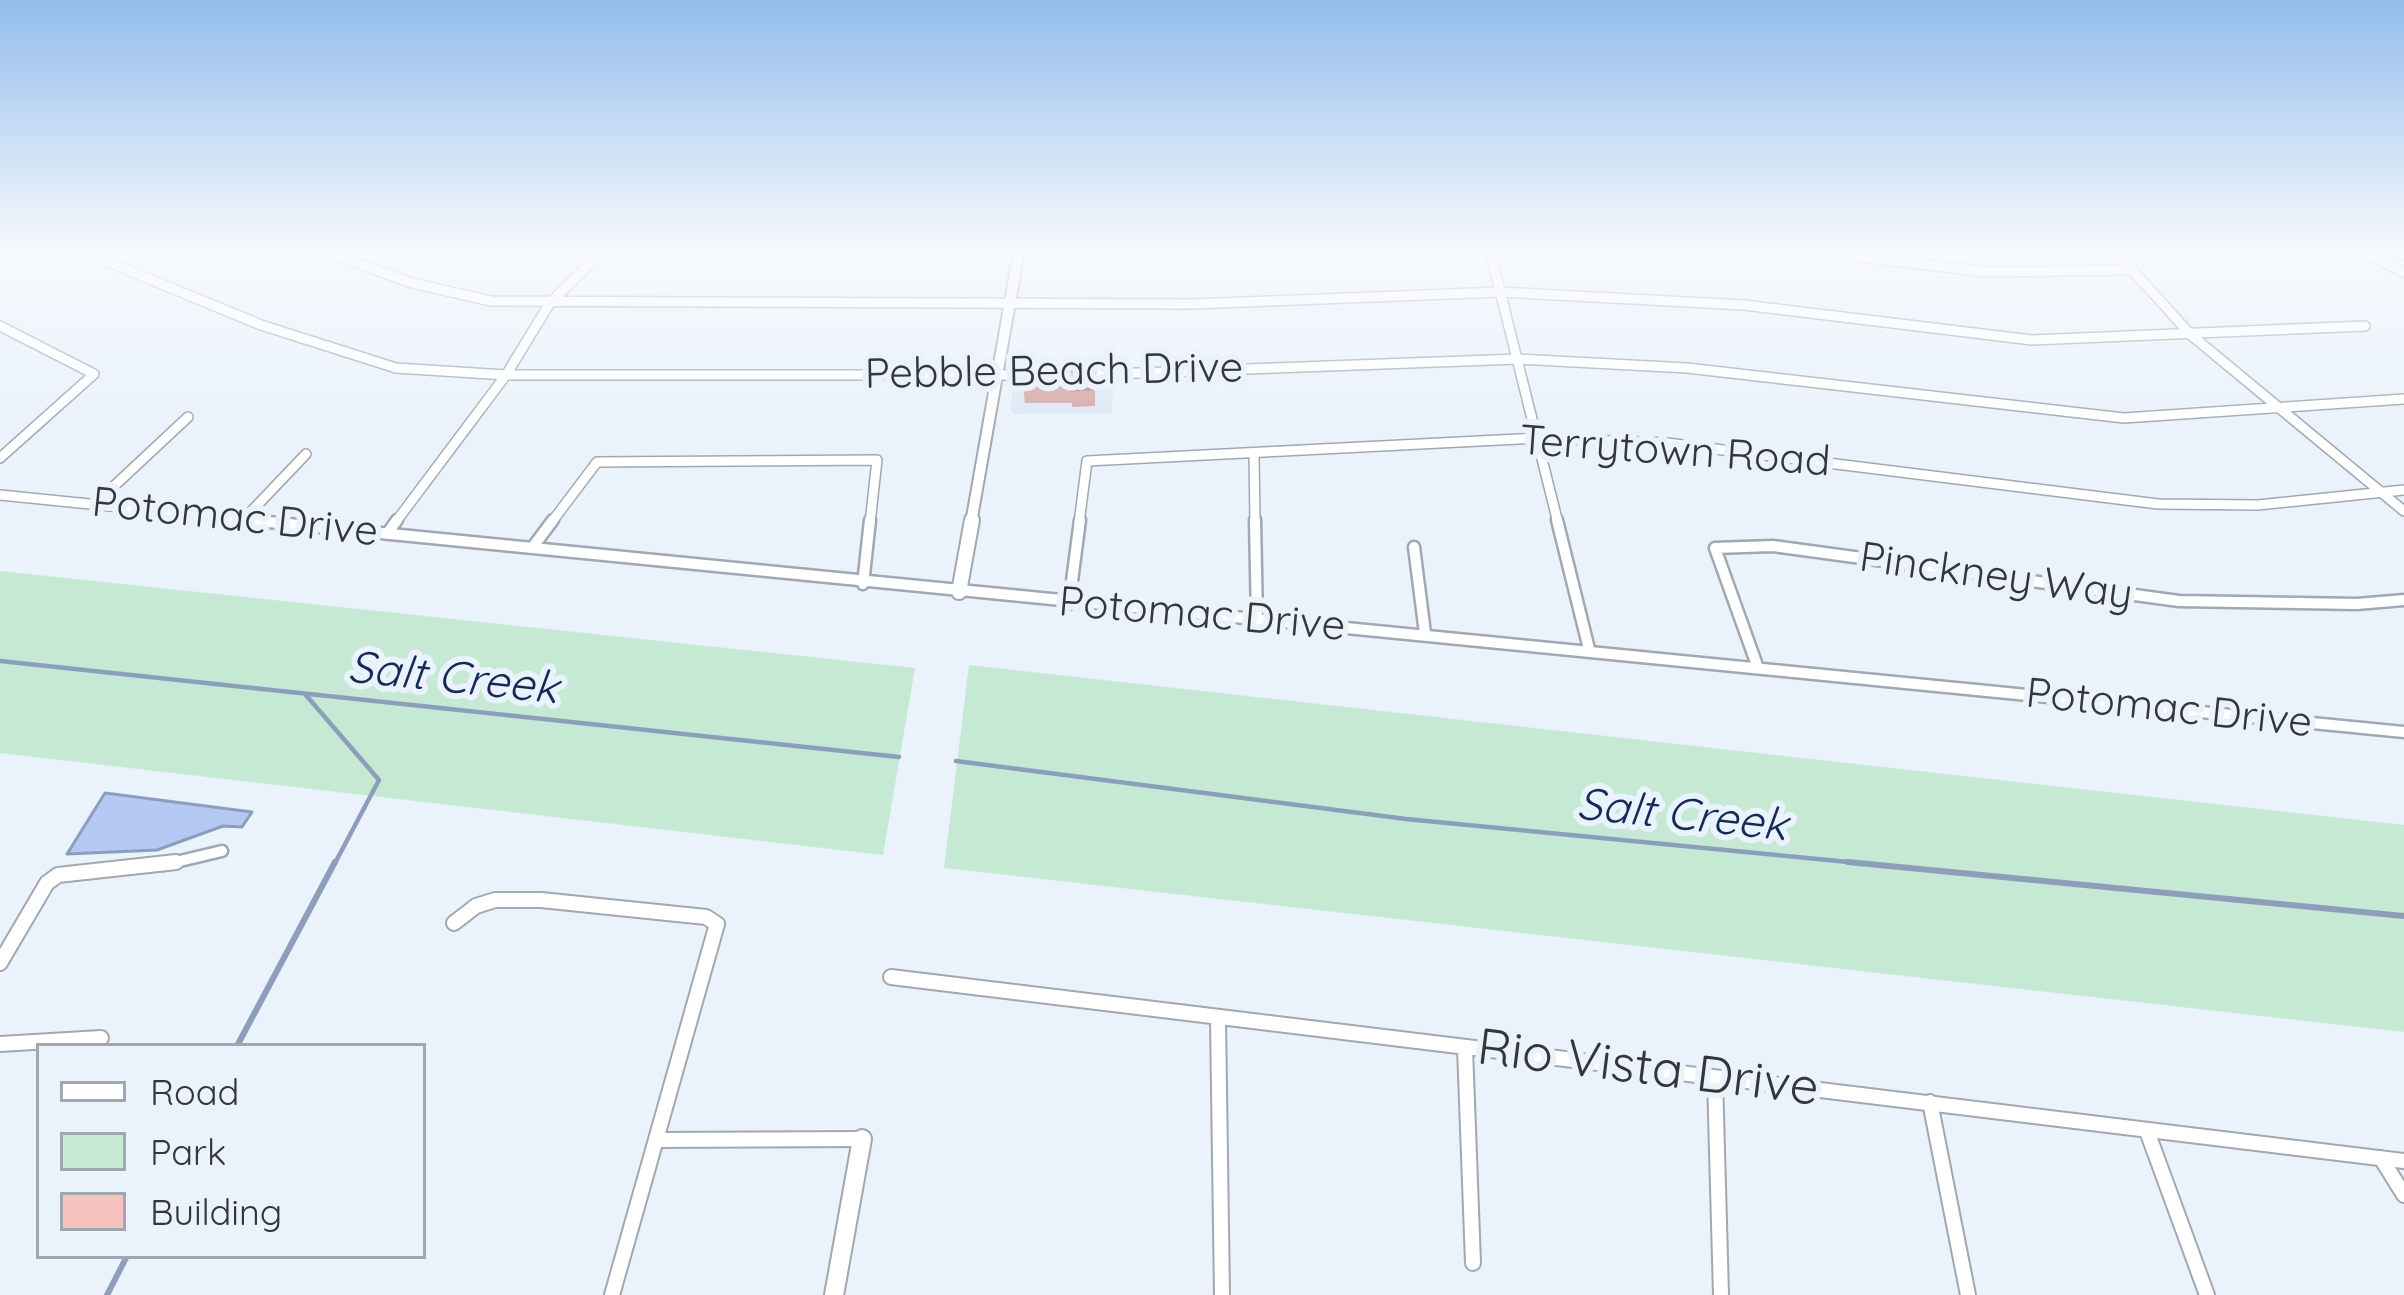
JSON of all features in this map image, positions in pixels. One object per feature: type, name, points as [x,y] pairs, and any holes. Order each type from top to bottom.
[{"type":"street","name":"Pebble Beach Drive","points":[[228,311],[395,368],[506,375],[1058,374]]},
{"type":"street","points":[[387,534],[506,375],[545,311]]},
{"type":"street","points":[[958,592],[1008,311]]},
{"type":"street","points":[[1505,311],[1589,649]]},
{"type":"street","points":[[1803,311],[2032,340],[2191,335],[2275,326],[2365,326]]},
{"type":"street","points":[[2170,311],[2191,335],[2404,511]]},
{"type":"street","points":[[0,326],[94,374],[0,458]]},
{"type":"street","name":"Pebble Beach Drive","points":[[1079,375],[1518,359],[1687,368],[2124,418],[2404,399]]},
{"type":"street","points":[[98,502],[188,417]]},
{"type":"street","name":"Terrytown Road","points":[[1070,604],[1087,461],[1136,454],[1254,454],[1394,442],[1538,438],[1756,452],[2158,504],[2258,505],[2404,490]]},
{"type":"street","points":[[244,518],[306,454]]},
{"type":"street","points":[[1254,454],[1257,621]]},
{"type":"street","points":[[532,548],[597,462],[878,460],[863,584]]},
{"type":"street","name":"Potomac Drive","points":[[0,495],[863,584],[1425,633],[2404,732]]},
{"type":"street","name":"Pinckney Way","points":[[1758,668],[1715,548],[1773,546],[2179,601],[2357,604],[2404,600]]},
{"type":"street","points":[[1414,547],[1425,633]]},
{"type":"street","points":[[0,963],[47,883],[72,872],[159,866],[222,851]]},
{"type":"street","points":[[454,923],[476,906],[495,900],[541,900],[706,917],[717,924],[612,1295]]},
{"type":"street","name":"Rio Vista Drive","points":[[891,976],[1218,1020],[2404,1161]]},
{"type":"street","points":[[1218,1020],[1222,1295]]},
{"type":"street","points":[[0,1044],[101,1038]]},
{"type":"street","points":[[1466,1048],[1473,1263]]},
{"type":"street","points":[[1715,1078],[1721,1295]]},
{"type":"street","points":[[1930,1102],[1968,1295]]},
{"type":"street","points":[[2147,1132],[2207,1295]]},
{"type":"street","points":[[656,1140],[862,1139],[834,1295]]},
{"type":"street","points":[[2381,1158],[2404,1195]]},
{"type":"shaded area","points":[[1113,384],[1112,413],[1014,414],[1010,410],[1013,387]]},
{"type":"green space","points":[[0,571],[915,668],[883,855],[0,753]]},
{"type":"green space","points":[[969,665],[2404,825],[2404,1032],[944,868]]},
{"type":"water","points":[[105,793],[252,812],[242,827],[223,826],[157,850],[67,854]]},
{"type":"building","points":[[1025,369],[1095,371],[1093,389],[1023,386]]},
{"type":"waterway","name":"Salt Creek","points":[[0,661],[899,757]]},
{"type":"waterway","points":[[305,694],[379,780],[334,865]]},
{"type":"waterway","name":"Salt Creek","points":[[956,761],[1406,819],[1879,865]]},
{"type":"waterway","points":[[239,1043],[335,862]]},
{"type":"waterway","name":"Salt Creek","points":[[1848,862],[2404,916]]},
{"type":"waterway","points":[[107,1295],[125,1259]]}]
